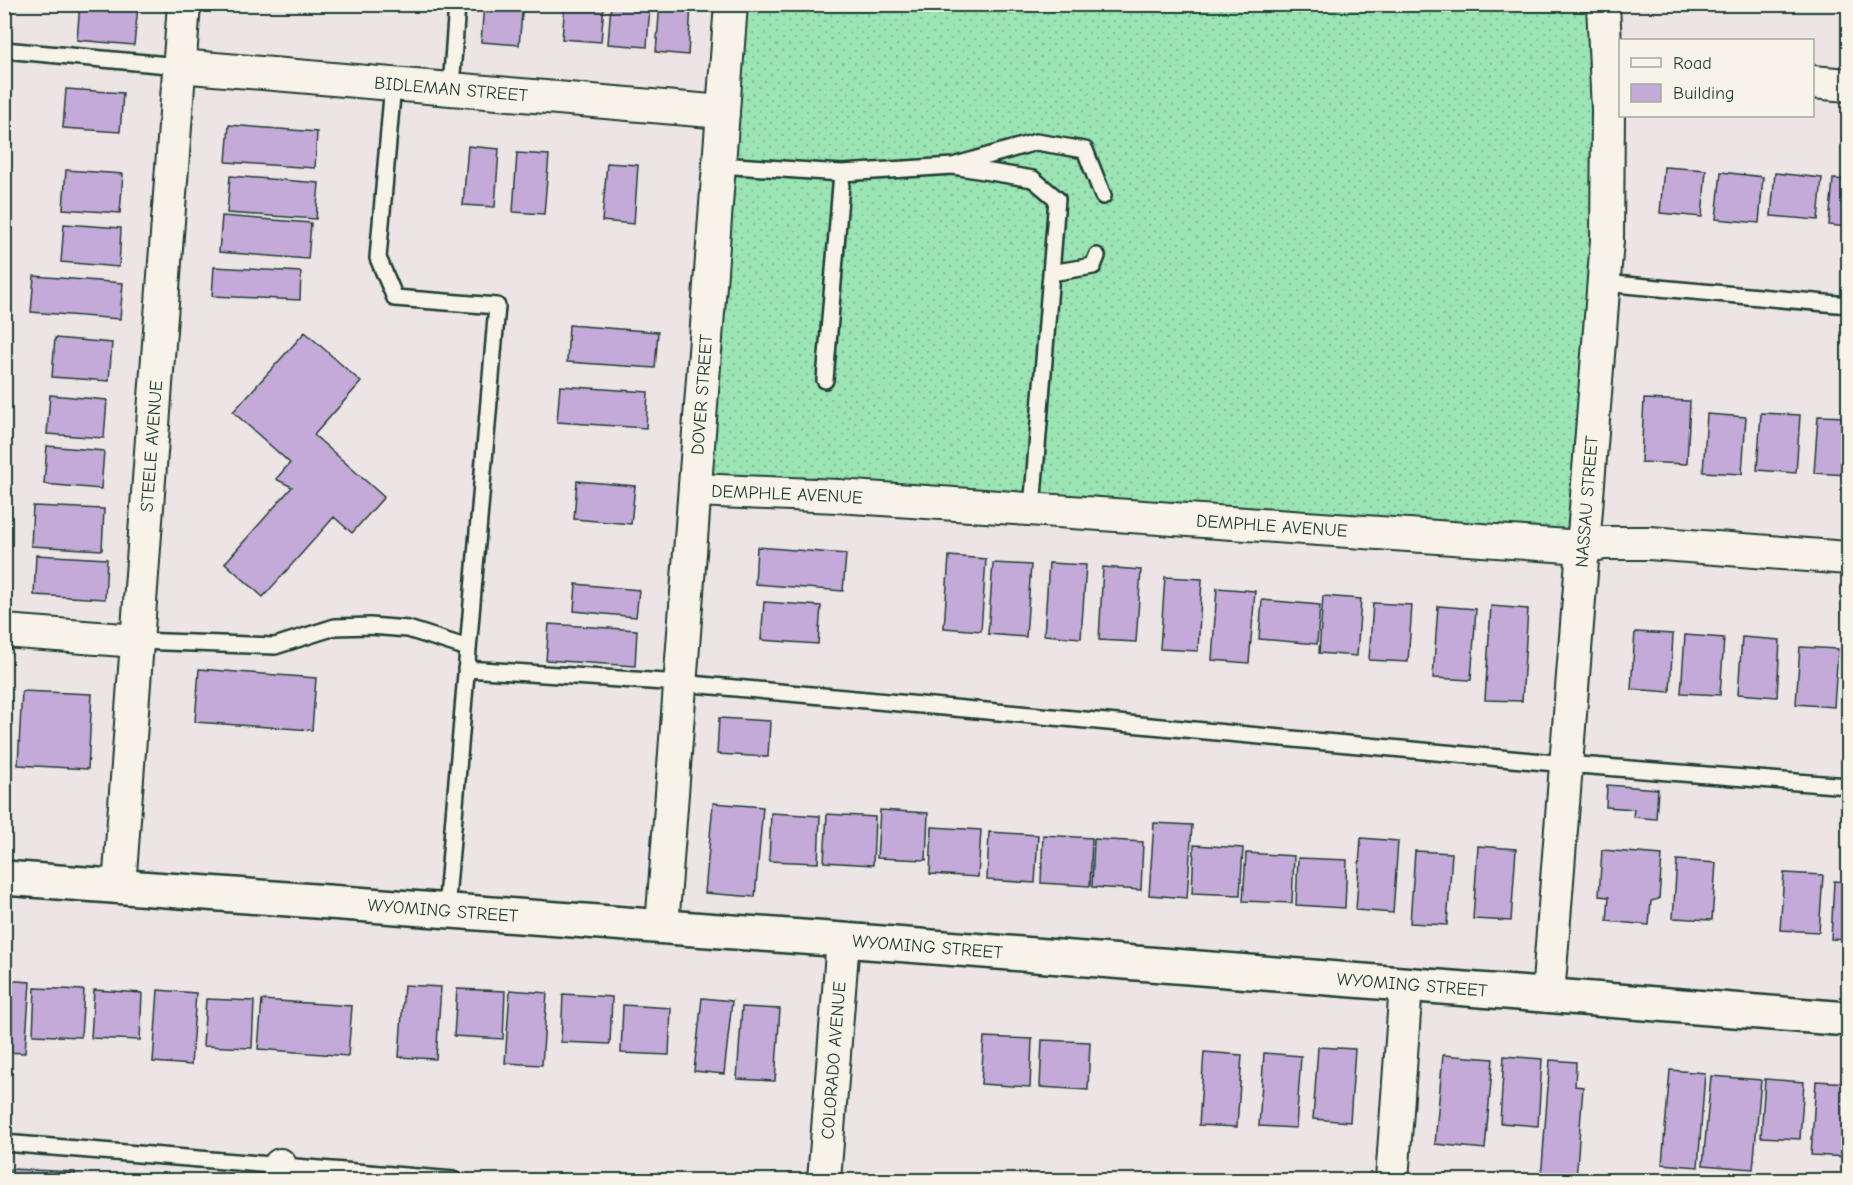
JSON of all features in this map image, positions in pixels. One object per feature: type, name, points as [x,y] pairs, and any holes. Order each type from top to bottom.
[{"type":"street","name":"STEELE AVENUE","points":[[119,887],[184,4]]},
{"type":"street","name":"DOVER STREET","points":[[662,927],[731,4]]},
{"type":"street","name":"NASSAU STREET","points":[[1548,996],[1607,240],[1614,67],[1603,4]]},
{"type":"street","name":"BIDLEMAN STREET","points":[[179,66],[723,112]]},
{"type":"street","points":[[1814,82],[1848,85]]},
{"type":"street","name":"DEMPHLE AVENUE","points":[[695,490],[838,496],[1583,547],[1604,543],[1649,543],[1848,558]]},
{"type":"street","points":[[4,632],[137,641]]},
{"type":"street","name":"WYOMING STREET","points":[[4,878],[843,940],[1848,1019]]},
{"type":"street","name":"COLORADO AVENUE","points":[[824,1180],[843,940]]},
{"type":"street","points":[[1392,1180],[1406,985]]},
{"type":"lane","points":[[451,89],[457,4]]},
{"type":"lane","points":[[4,50],[179,66]]},
{"type":"lane","points":[[393,84],[378,258],[395,298],[497,306],[446,911]]},
{"type":"lane","points":[[719,165],[842,173],[953,166],[1036,142],[1085,150],[1103,196]]},
{"type":"lane","points":[[953,166],[1033,179],[1057,199],[1032,510]]},
{"type":"lane","points":[[825,380],[842,173]]},
{"type":"lane","points":[[1051,273],[1093,266],[1097,256]]},
{"type":"lane","points":[[1603,283],[1848,305]]},
{"type":"lane","points":[[137,641],[275,646],[335,627],[370,626],[408,629],[468,648]]},
{"type":"lane","points":[[466,669],[680,683],[1566,764],[1848,786]]},
{"type":"lane","points":[[4,1143],[279,1173],[454,1180]]},
{"type":"green space","points":[[731,5],[1603,5],[1583,547],[695,490]]},
{"type":"building","points":[[80,4],[138,6],[134,45],[77,40]]},
{"type":"building","points":[[484,4],[523,4],[519,45],[481,42]]},
{"type":"building","points":[[565,4],[604,4],[601,42],[562,39]]},
{"type":"building","points":[[611,4],[650,4],[647,47],[608,44]]},
{"type":"building","points":[[660,4],[691,4],[688,55],[656,52]]},
{"type":"building","points":[[66,89],[123,93],[120,132],[63,128]]},
{"type":"building","points":[[229,125],[317,132],[315,168],[226,162]]},
{"type":"building","points":[[468,146],[499,149],[495,207],[463,205]]},
{"type":"building","points":[[517,153],[549,155],[544,214],[513,212]]},
{"type":"building","points":[[607,163],[638,165],[634,224],[602,221]]},
{"type":"building","points":[[1664,167],[1706,170],[1702,217],[1660,213]]},
{"type":"building","points":[[66,170],[123,174],[120,213],[63,209]]},
{"type":"building","points":[[1721,172],[1763,177],[1759,223],[1716,219]]},
{"type":"building","points":[[1775,173],[1822,178],[1818,220],[1771,216]]},
{"type":"building","points":[[230,176],[319,183],[316,219],[227,213]]},
{"type":"building","points":[[1833,179],[1848,180],[1848,227],[1829,225]]},
{"type":"building","points":[[222,216],[311,223],[308,259],[219,252]]},
{"type":"building","points":[[64,224],[121,228],[119,267],[61,262]]},
{"type":"building","points":[[214,267],[301,272],[300,300],[212,296]]},
{"type":"building","points":[[34,276],[123,283],[120,319],[31,312]]},
{"type":"building","points":[[569,325],[658,332],[655,368],[567,362]]},
{"type":"building","points":[[305,332],[361,382],[314,435],[384,497],[352,533],[334,517],[263,597],[225,563],[292,487],[276,479],[290,463],[233,412]]},
{"type":"building","points":[[55,338],[112,343],[109,381],[52,377]]},
{"type":"building","points":[[560,386],[648,392],[646,428],[557,422]]},
{"type":"building","points":[[50,395],[107,400],[104,438],[47,434]]},
{"type":"building","points":[[1644,399],[1690,401],[1687,464],[1641,462]]},
{"type":"building","points":[[1761,413],[1800,415],[1796,473],[1757,470]]},
{"type":"building","points":[[1707,414],[1746,417],[1742,474],[1703,472]]},
{"type":"building","points":[[1818,416],[1848,417],[1848,475],[1814,473]]},
{"type":"building","points":[[47,446],[104,451],[101,489],[44,484]]},
{"type":"building","points":[[577,481],[635,486],[631,524],[574,519]]},
{"type":"building","points":[[33,506],[104,509],[102,550],[31,546]]},
{"type":"building","points":[[757,547],[846,554],[843,591],[755,584]]},
{"type":"building","points":[[36,555],[107,559],[105,599],[34,595]]},
{"type":"building","points":[[949,556],[986,559],[981,631],[944,628]]},
{"type":"building","points":[[993,563],[1031,565],[1026,637],[988,634]]},
{"type":"building","points":[[1049,563],[1086,565],[1081,638],[1044,635]]},
{"type":"building","points":[[1103,567],[1141,570],[1136,642],[1099,640]]},
{"type":"building","points":[[1165,577],[1202,579],[1198,651],[1160,649]]},
{"type":"building","points":[[576,584],[639,590],[636,617],[574,611]]},
{"type":"building","points":[[1217,588],[1255,591],[1249,663],[1212,660]]},
{"type":"building","points":[[1323,596],[1361,599],[1357,656],[1319,653]]},
{"type":"building","points":[[1262,600],[1320,605],[1317,644],[1259,639]]},
{"type":"building","points":[[764,602],[821,606],[818,644],[761,640]]},
{"type":"building","points":[[1373,603],[1412,605],[1408,662],[1369,660]]},
{"type":"building","points":[[1438,606],[1476,609],[1471,680],[1433,678]]},
{"type":"building","points":[[1491,606],[1528,609],[1522,701],[1485,700]]},
{"type":"building","points":[[549,624],[637,630],[635,666],[546,660]]},
{"type":"building","points":[[1635,632],[1673,634],[1670,692],[1631,689]]},
{"type":"building","points":[[1685,635],[1724,638],[1720,695],[1681,693]]},
{"type":"building","points":[[1742,637],[1780,640],[1777,697],[1738,694]]},
{"type":"building","points":[[1800,647],[1838,649],[1834,707],[1796,704]]},
{"type":"building","points":[[199,669],[316,678],[312,730],[195,722]]},
{"type":"building","points":[[22,691],[92,694],[88,769],[18,765]]},
{"type":"building","points":[[719,718],[770,721],[768,757],[717,754]]},
{"type":"building","points":[[1607,785],[1658,789],[1656,819],[1633,817],[1634,809],[1606,807]]},
{"type":"building","points":[[713,803],[763,807],[755,897],[705,893]]},
{"type":"building","points":[[880,810],[928,813],[926,860],[877,858]]},
{"type":"building","points":[[771,813],[820,816],[818,863],[769,861]]},
{"type":"building","points":[[827,814],[875,817],[873,865],[824,862]]},
{"type":"building","points":[[1154,823],[1192,825],[1187,898],[1149,895]]},
{"type":"building","points":[[932,827],[981,830],[978,877],[930,874]]},
{"type":"building","points":[[989,832],[1038,835],[1035,883],[987,880]]},
{"type":"building","points":[[1043,835],[1092,838],[1090,886],[1041,883]]},
{"type":"building","points":[[1361,838],[1398,841],[1393,913],[1356,910]]},
{"type":"building","points":[[1094,839],[1143,842],[1141,890],[1092,887]]},
{"type":"building","points":[[1194,845],[1243,848],[1240,895],[1192,893]]},
{"type":"building","points":[[1478,846],[1516,849],[1511,921],[1473,919]]},
{"type":"building","points":[[1602,850],[1662,855],[1659,899],[1651,901],[1649,925],[1607,921],[1609,897],[1599,896]]},
{"type":"building","points":[[1415,851],[1452,853],[1447,925],[1410,923]]},
{"type":"building","points":[[1246,853],[1294,856],[1292,903],[1243,901]]},
{"type":"building","points":[[1298,858],[1347,860],[1345,908],[1296,905]]},
{"type":"building","points":[[1677,860],[1716,863],[1712,920],[1673,918]]},
{"type":"building","points":[[1784,873],[1823,875],[1819,932],[1780,930]]},
{"type":"building","points":[[1834,881],[1848,882],[1848,940],[1831,939]]},
{"type":"building","points":[[4,980],[30,982],[25,1053],[4,1052]]},
{"type":"building","points":[[404,985],[441,987],[436,1059],[399,1057]]},
{"type":"building","points":[[35,988],[84,990],[81,1037],[33,1035]]},
{"type":"building","points":[[457,989],[505,991],[503,1039],[454,1036]]},
{"type":"building","points":[[94,990],[142,993],[140,1040],[91,1038]]},
{"type":"building","points":[[158,990],[196,993],[191,1065],[153,1062]]},
{"type":"building","points":[[510,990],[547,993],[542,1065],[505,1063]]},
{"type":"building","points":[[563,994],[612,997],[610,1044],[561,1042]]},
{"type":"building","points":[[702,998],[732,1001],[724,1074],[694,1071]]},
{"type":"building","points":[[206,999],[254,1001],[252,1048],[203,1046]]},
{"type":"building","points":[[262,1000],[352,1006],[348,1056],[258,1049]]},
{"type":"building","points":[[623,1005],[671,1008],[669,1055],[621,1053]]},
{"type":"building","points":[[742,1007],[780,1009],[775,1081],[737,1079]]},
{"type":"building","points":[[984,1037],[1032,1039],[1030,1087],[981,1084]]},
{"type":"building","points":[[1042,1040],[1090,1042],[1088,1090],[1040,1087]]},
{"type":"building","points":[[1318,1047],[1355,1049],[1350,1122],[1313,1119]]},
{"type":"building","points":[[1204,1052],[1242,1055],[1237,1127],[1199,1125]]},
{"type":"building","points":[[1264,1053],[1301,1056],[1296,1128],[1259,1126]]},
{"type":"building","points":[[1443,1055],[1493,1059],[1485,1149],[1435,1144]]},
{"type":"building","points":[[1504,1056],[1542,1059],[1538,1126],[1500,1123]]},
{"type":"building","points":[[1550,1060],[1576,1062],[1575,1086],[1583,1087],[1576,1180],[1541,1180]]},
{"type":"building","points":[[1670,1070],[1705,1073],[1698,1167],[1662,1164]]},
{"type":"building","points":[[1711,1076],[1761,1080],[1753,1169],[1703,1165]]},
{"type":"building","points":[[1765,1079],[1804,1082],[1800,1139],[1761,1137]]},
{"type":"building","points":[[1816,1081],[1848,1083],[1848,1157],[1811,1155]]},
{"type":"building","points":[[10,1169],[75,1172],[75,1180],[10,1180]]}]
